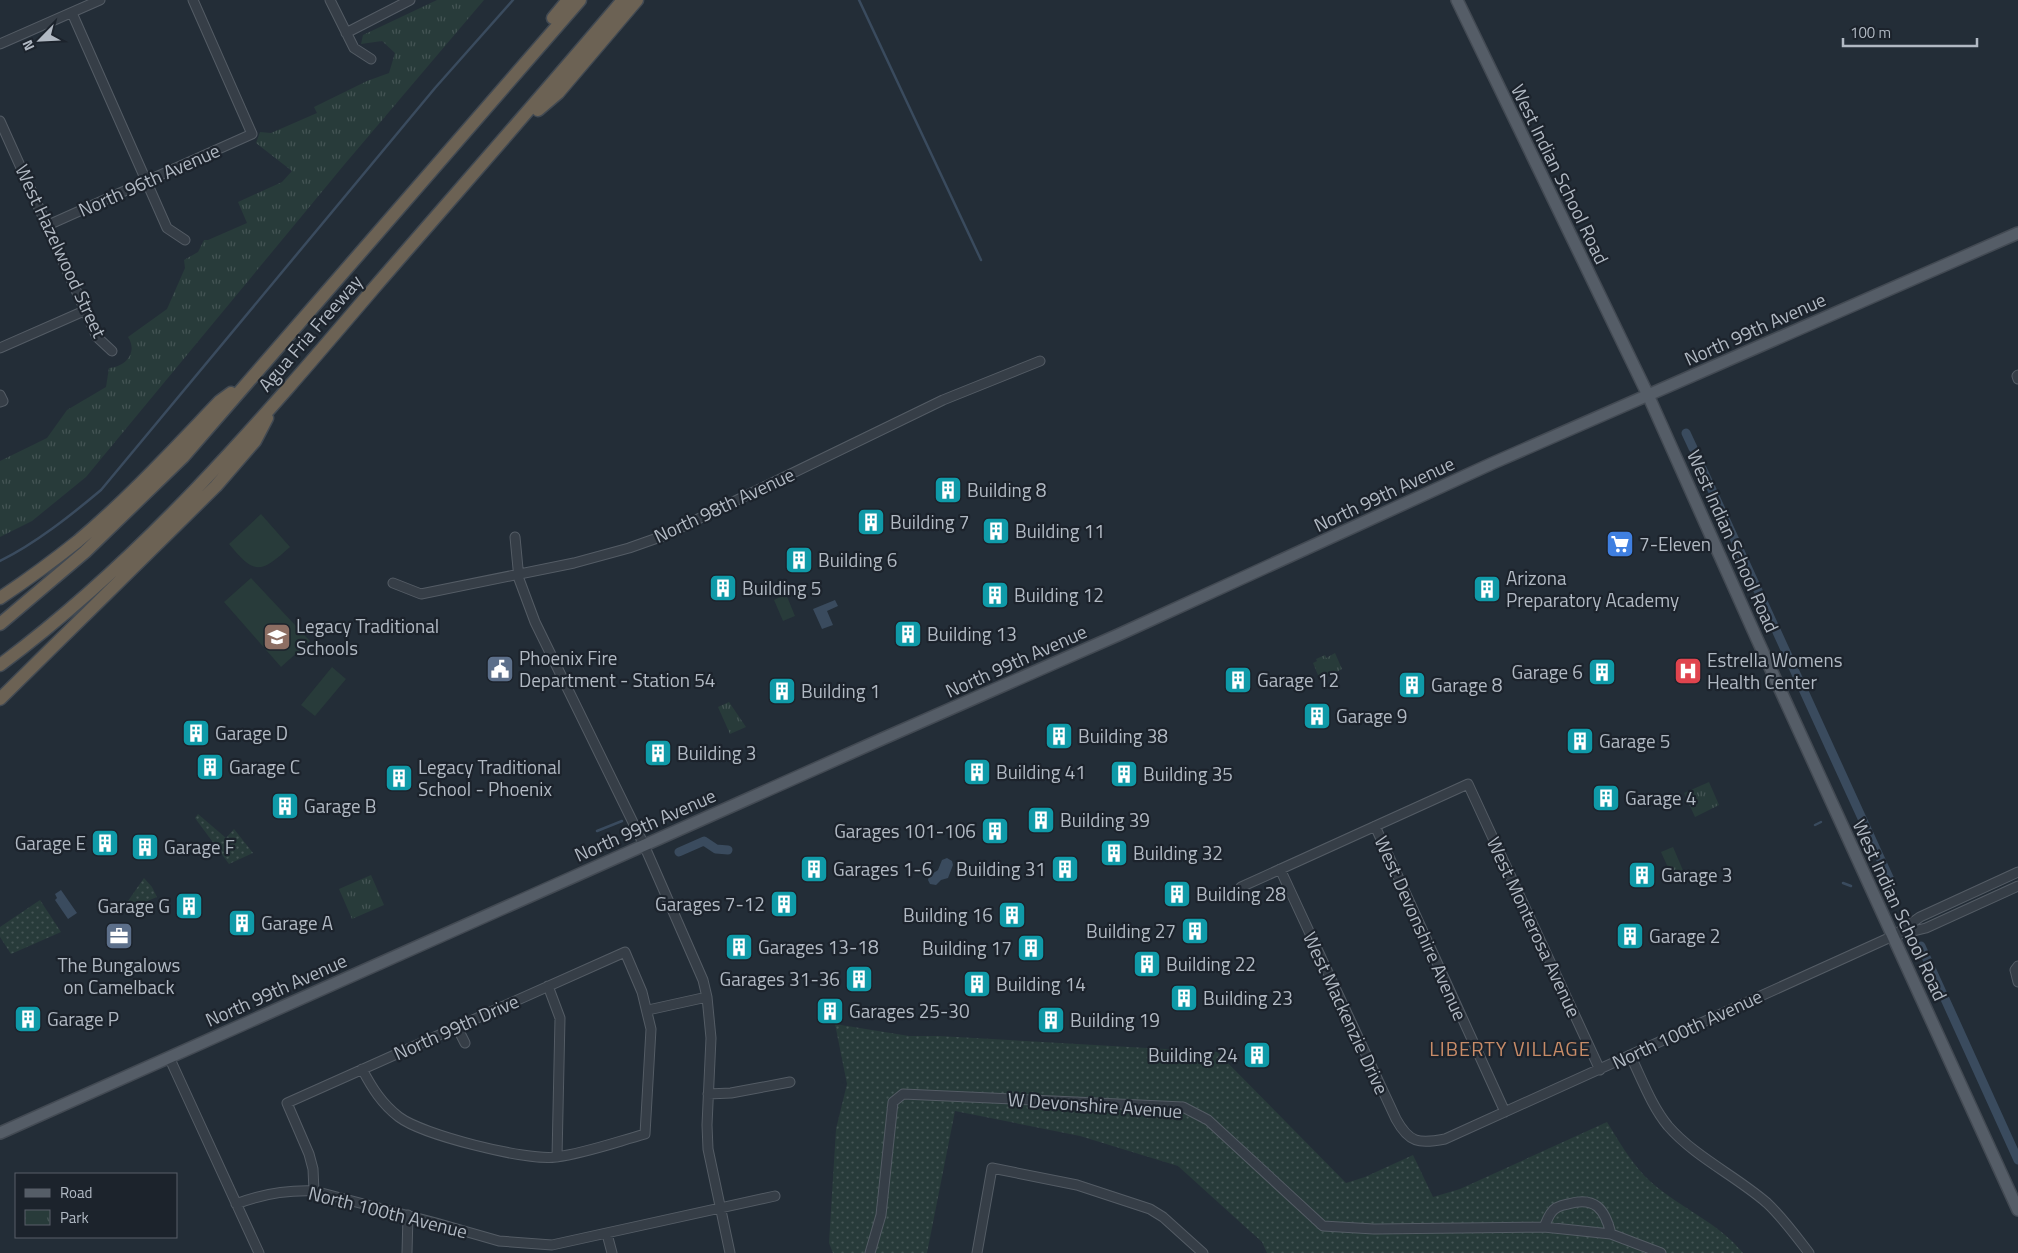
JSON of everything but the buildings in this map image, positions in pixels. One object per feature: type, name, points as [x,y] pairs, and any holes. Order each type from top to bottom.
[{"type":"highway","points":[[489,104],[522,56],[568,0]]},
{"type":"highway","name":"Agua Fria Freeway","points":[[0,624],[85,552],[183,457],[580,0]]},
{"type":"highway","name":"Agua Fria Freeway","points":[[0,665],[79,602],[133,552],[211,474],[511,132],[623,0]]},
{"type":"highway","points":[[511,132],[558,93],[637,0]]},
{"type":"highway","points":[[0,598],[59,556],[100,522],[142,483],[220,401],[255,375]]},
{"type":"highway","points":[[0,699],[216,486],[255,441],[274,403]]},
{"type":"main road","name":"West Indian School Road","points":[[1457,0],[1648,395],[2018,1210]]},
{"type":"main road","name":"North 99th Avenue","points":[[0,1133],[1118,635],[1493,463],[2018,232]]},
{"type":"street","points":[[0,44],[100,0]]},
{"type":"street","name":"North 96th Avenue","points":[[46,226],[252,134],[192,0]]},
{"type":"street","points":[[330,0],[354,48],[371,59]]},
{"type":"street","points":[[346,33],[410,0]]},
{"type":"street","points":[[72,12],[167,228],[185,240]]},
{"type":"street","name":"West Hazelwood Street","points":[[0,122],[84,311],[97,337],[112,351]]},
{"type":"street","points":[[0,348],[84,311]]},
{"type":"street","name":"North 98th Avenue","points":[[393,583],[421,594],[574,563],[629,548],[663,536],[943,400],[1040,361]]},
{"type":"street","points":[[515,537],[519,574],[535,622],[644,845],[697,962],[707,998],[711,1038],[708,1149],[730,1253]]},
{"type":"street","name":"West Monterosa Avenue","points":[[1375,826],[1468,784],[1600,1070]]},
{"type":"street","points":[[1241,887],[1375,826]]},
{"type":"street","name":"West Devonshire Avenue","points":[[1375,826],[1505,1112]]},
{"type":"street","name":"West Mackenzie Drive","points":[[1280,869],[1396,1119],[1405,1135],[1426,1143]]},
{"type":"street","points":[[1893,936],[1920,917],[2018,872]]},
{"type":"street","points":[[1893,936],[1926,928],[2018,886]]},
{"type":"street","name":"North 100th Avenue","points":[[1426,1143],[1445,1139],[1893,936]]},
{"type":"street","name":"North 99th Drive","points":[[314,1192],[311,1161],[287,1103],[625,952],[637,978],[648,1010]]},
{"type":"street","points":[[2017,968],[2018,982]]},
{"type":"street","points":[[548,986],[560,1018],[557,1157]]},
{"type":"street","points":[[362,1069],[374,1092],[385,1105],[402,1120],[420,1130],[526,1156],[557,1157],[645,1134],[651,1046],[648,1010],[707,998]]},
{"type":"street","points":[[457,1027],[464,1043]]},
{"type":"street","points":[[1630,1055],[1655,1108],[1668,1126],[1686,1144],[1767,1204],[1790,1227],[1808,1253]]},
{"type":"street","points":[[169,1057],[259,1253]]},
{"type":"street","points":[[708,1094],[731,1093],[790,1082]]},
{"type":"street","name":"W Devonshire Avenue","points":[[870,1253],[881,1215],[893,1102],[903,1094],[1183,1108],[1208,1120],[1323,1226],[1374,1229],[1544,1227],[1611,1234],[1661,1253]]},
{"type":"street","points":[[977,1253],[992,1168],[1078,1185],[1150,1209],[1162,1217],[1203,1253]]},
{"type":"street","name":"North 100th Avenue","points":[[236,1204],[253,1197],[269,1194],[299,1191],[314,1192],[408,1215],[513,1248],[552,1245],[775,1196]]},
{"type":"street","points":[[1544,1227],[1551,1211],[1562,1205],[1580,1200],[1595,1204],[1607,1218],[1611,1234]]},
{"type":"street","points":[[407,1253],[408,1215]]},
{"type":"street","points":[[607,1234],[612,1253]]},
{"type":"green space","points":[[437,0],[484,0],[344,165],[86,477],[32,521],[0,537],[0,461],[47,438],[67,410],[106,387],[109,368],[121,365],[129,358],[132,348],[128,337],[167,309],[185,268],[184,260],[198,252],[204,240],[247,223],[238,202],[282,182],[292,171],[256,143],[260,132],[271,133],[317,113],[314,107],[367,81],[389,73],[395,53],[382,41],[361,44],[363,35]]},
{"type":"green space","points":[[261,514],[290,547],[272,562],[258,567],[245,562],[229,544]]},
{"type":"green space","points":[[251,578],[310,641],[281,667],[224,602]]},
{"type":"green space","points":[[786,594],[795,616],[783,621],[774,600]]},
{"type":"green space","points":[[1335,653],[1342,669],[1320,680],[1313,663],[1317,661],[1316,659],[1325,655],[1326,658]]},
{"type":"green space","points":[[332,667],[346,679],[315,716],[301,705]]},
{"type":"green space","points":[[729,702],[746,727],[730,734],[718,707]]},
{"type":"green space","points":[[1709,782],[1719,805],[1695,817],[1684,793]]},
{"type":"green space","points":[[198,814],[226,838],[234,829],[253,853],[229,864],[195,818]]},
{"type":"green space","points":[[1673,847],[1687,880],[1676,885],[1661,852]]},
{"type":"green space","points":[[371,875],[384,905],[352,919],[339,889]]},
{"type":"green space","points":[[144,878],[152,887],[157,897],[133,907],[128,901]]},
{"type":"green space","points":[[40,900],[61,932],[11,954],[0,937],[0,927]]},
{"type":"green space","points":[[835,1024],[909,1036],[939,1036],[1217,1052],[1346,1183],[1365,1177],[1413,1155],[1433,1197],[1460,1189],[1607,1122],[1644,1176],[1674,1200],[1722,1232],[1743,1253],[1267,1253],[1262,1242],[1178,1166],[1080,1136],[955,1111],[927,1253],[833,1253],[829,1243],[836,1129],[847,1084]]},
{"type":"water","points":[[835,600],[838,606],[827,611],[833,625],[822,629],[813,609]]},
{"type":"water","points":[[947,858],[952,861],[953,865],[948,878],[941,880],[936,885],[930,884],[929,876],[938,870],[942,860]]},
{"type":"water","points":[[61,890],[77,913],[68,919],[55,900],[57,898],[55,894]]},
{"type":"waterway","points":[[0,561],[40,537],[101,490],[435,88],[513,0]]},
{"type":"waterway","points":[[859,0],[981,260]]},
{"type":"waterway","points":[[1686,433],[1693,448]]},
{"type":"waterway","points":[[1697,457],[1892,884]]},
{"type":"waterway","points":[[597,831],[622,821]]},
{"type":"waterway","points":[[1815,825],[1821,822]]},
{"type":"waterway","points":[[679,852],[704,841],[716,849],[728,850]]},
{"type":"waterway","points":[[1843,883],[1851,886]]},
{"type":"waterway","points":[[1921,946],[2018,1160]]},
{"type":"place","name":"Building 8","points":[[948,490]]},
{"type":"place","name":"Building 7","points":[[871,522]]},
{"type":"place","name":"Building 11","points":[[996,531]]},
{"type":"place","name":"7-Eleven","points":[[1620,544]]},
{"type":"place","name":"Building 6","points":[[799,560]]},
{"type":"place","name":"Building 5","points":[[723,588]]},
{"type":"place","name":"Arizona Preparatory Academy","points":[[1487,589]]},
{"type":"place","name":"Building 12","points":[[995,595]]},
{"type":"place","name":"Building 13","points":[[908,634]]},
{"type":"place","name":"Legacy Traditional Schools","points":[[277,637]]},
{"type":"place","name":"Phoenix Fire Department - Station 54","points":[[500,669]]},
{"type":"place","name":"Estrella Womens Health Center","points":[[1688,671]]},
{"type":"place","name":"Garage 6","points":[[1602,672]]},
{"type":"place","name":"Garage 12","points":[[1238,680]]},
{"type":"place","name":"Garage 8","points":[[1412,685]]},
{"type":"place","name":"Building 1","points":[[782,691]]},
{"type":"place","name":"Garage 9","points":[[1317,716]]},
{"type":"place","name":"Garage D","points":[[196,733]]},
{"type":"place","name":"Building 38","points":[[1059,736]]},
{"type":"place","name":"Garage 5","points":[[1580,741]]},
{"type":"place","name":"Building 3","points":[[658,753]]},
{"type":"place","name":"Garage C","points":[[210,767]]},
{"type":"place","name":"Building 41","points":[[977,772]]},
{"type":"place","name":"Building 35","points":[[1124,774]]},
{"type":"place","name":"Legacy Traditional School - Phoenix","points":[[399,778]]},
{"type":"place","name":"Garage 4","points":[[1606,798]]},
{"type":"place","name":"Garage B","points":[[285,806]]},
{"type":"place","name":"Building 39","points":[[1041,820]]},
{"type":"place","name":"Garages 101-106","points":[[995,831]]},
{"type":"place","name":"Garage E","points":[[105,843]]},
{"type":"place","name":"Garage F","points":[[145,847]]},
{"type":"place","name":"Building 32","points":[[1114,853]]},
{"type":"place","name":"Garages 1-6","points":[[814,869]]},
{"type":"place","name":"Building 31","points":[[1065,869]]},
{"type":"place","name":"Garage 3","points":[[1642,875]]},
{"type":"place","name":"Building 28","points":[[1177,894]]},
{"type":"place","name":"Garages 7-12","points":[[784,904]]},
{"type":"place","name":"Garage G","points":[[189,906]]},
{"type":"place","name":"Building 16","points":[[1012,915]]},
{"type":"place","name":"Garage A","points":[[242,923]]},
{"type":"place","name":"Building 27","points":[[1195,931]]},
{"type":"place","name":"The Bungalows on Camelback","points":[[119,936]]},
{"type":"place","name":"Garage 2","points":[[1630,936]]},
{"type":"place","name":"Garages 13-18","points":[[739,947]]},
{"type":"place","name":"Building 17","points":[[1031,948]]},
{"type":"place","name":"Building 22","points":[[1147,964]]},
{"type":"place","name":"Garages 31-36","points":[[859,979]]},
{"type":"place","name":"Building 14","points":[[977,984]]},
{"type":"place","name":"Building 23","points":[[1184,998]]},
{"type":"place","name":"Garages 25-30","points":[[830,1011]]},
{"type":"place","name":"Garage P","points":[[28,1019]]},
{"type":"place","name":"Building 19","points":[[1051,1020]]},
{"type":"place","name":"Building 24","points":[[1257,1055]]},
{"type":"district","name":"LIBERTY VILLAGE","points":[[1510,1049]]}]
